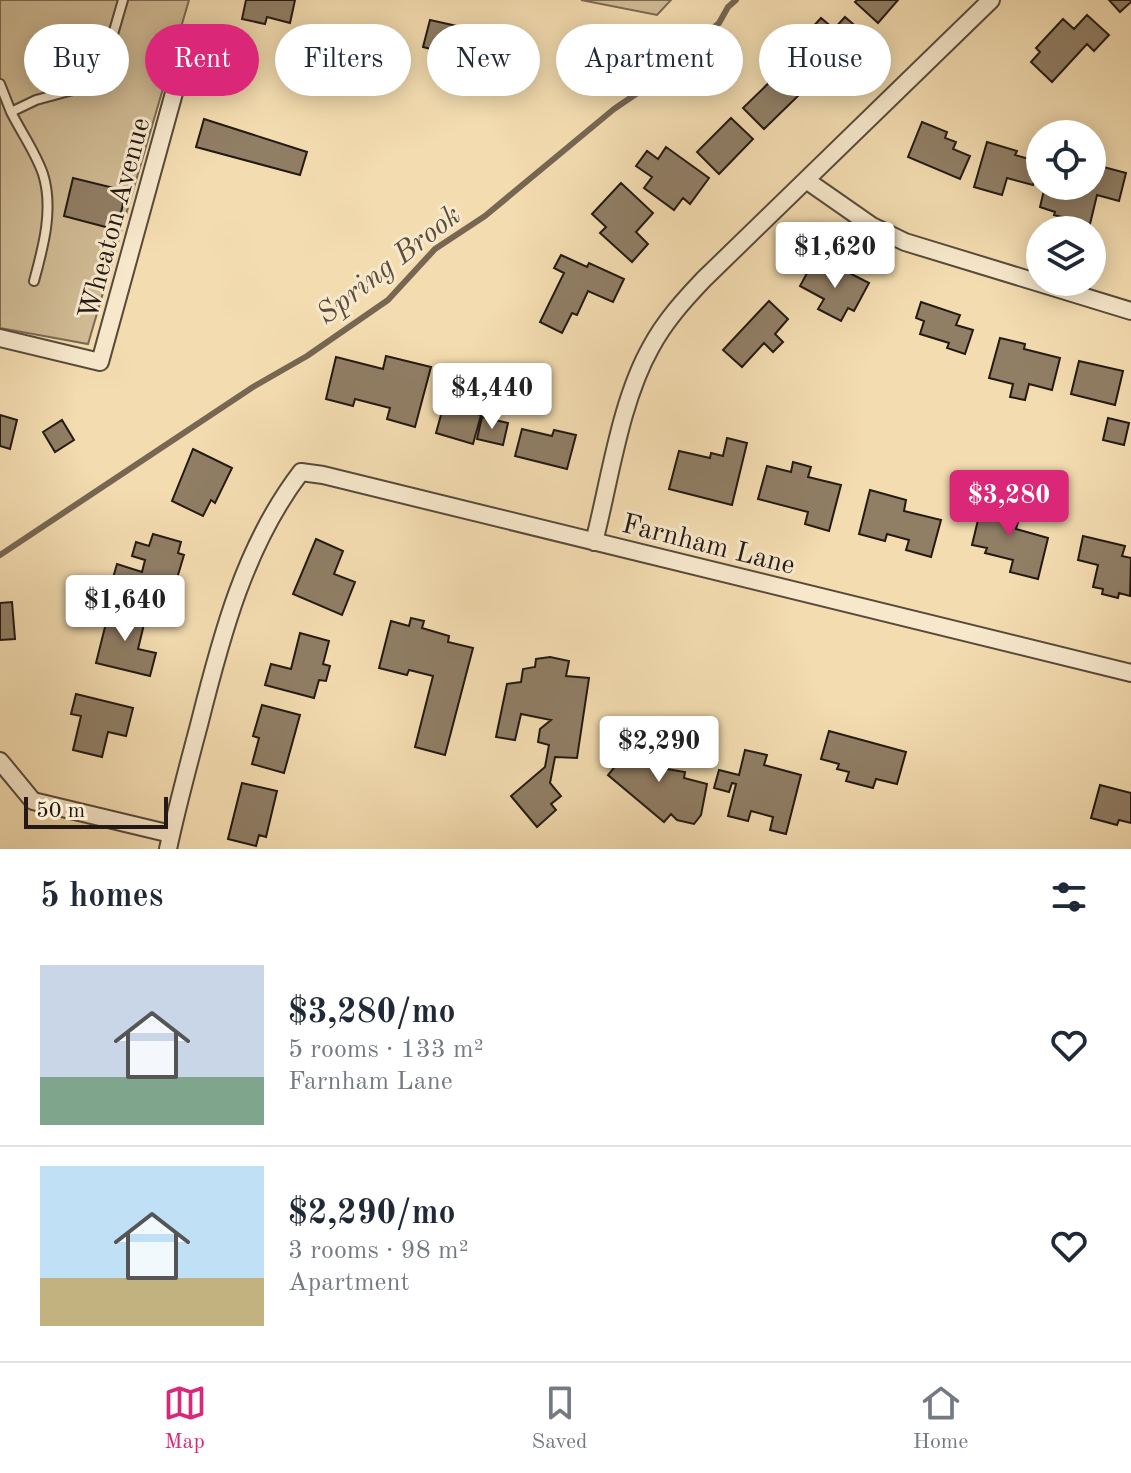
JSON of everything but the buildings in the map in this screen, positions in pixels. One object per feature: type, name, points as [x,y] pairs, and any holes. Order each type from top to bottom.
[{"type":"street","points":[[594,542],[630,395],[651,347],[682,302],[991,0]]},
{"type":"street","name":"Wheaton Avenue","points":[[0,338],[100,362],[173,96]]},
{"type":"street","points":[[806,180],[872,226],[905,242],[1131,311]]},
{"type":"street","name":"Farnham Lane","points":[[169,842],[226,626],[247,568],[284,493],[301,472],[1131,673]]},
{"type":"street","points":[[0,761],[33,801],[169,842]]},
{"type":"lane","points":[[11,112],[36,100],[84,87],[94,78],[109,48],[123,0]]},
{"type":"lane","points":[[0,84],[42,171],[47,189],[43,249],[34,281]]},
{"type":"shaded area","points":[[0,0],[189,0],[182,24],[145,24],[145,96],[161,96],[88,344],[0,328]]},
{"type":"shaded area","points":[[581,0],[671,0],[657,15]]},
{"type":"waterway","name":"Spring Brook","points":[[0,555],[388,300],[435,249],[485,216],[614,109],[639,92],[719,23],[736,0]]}]
